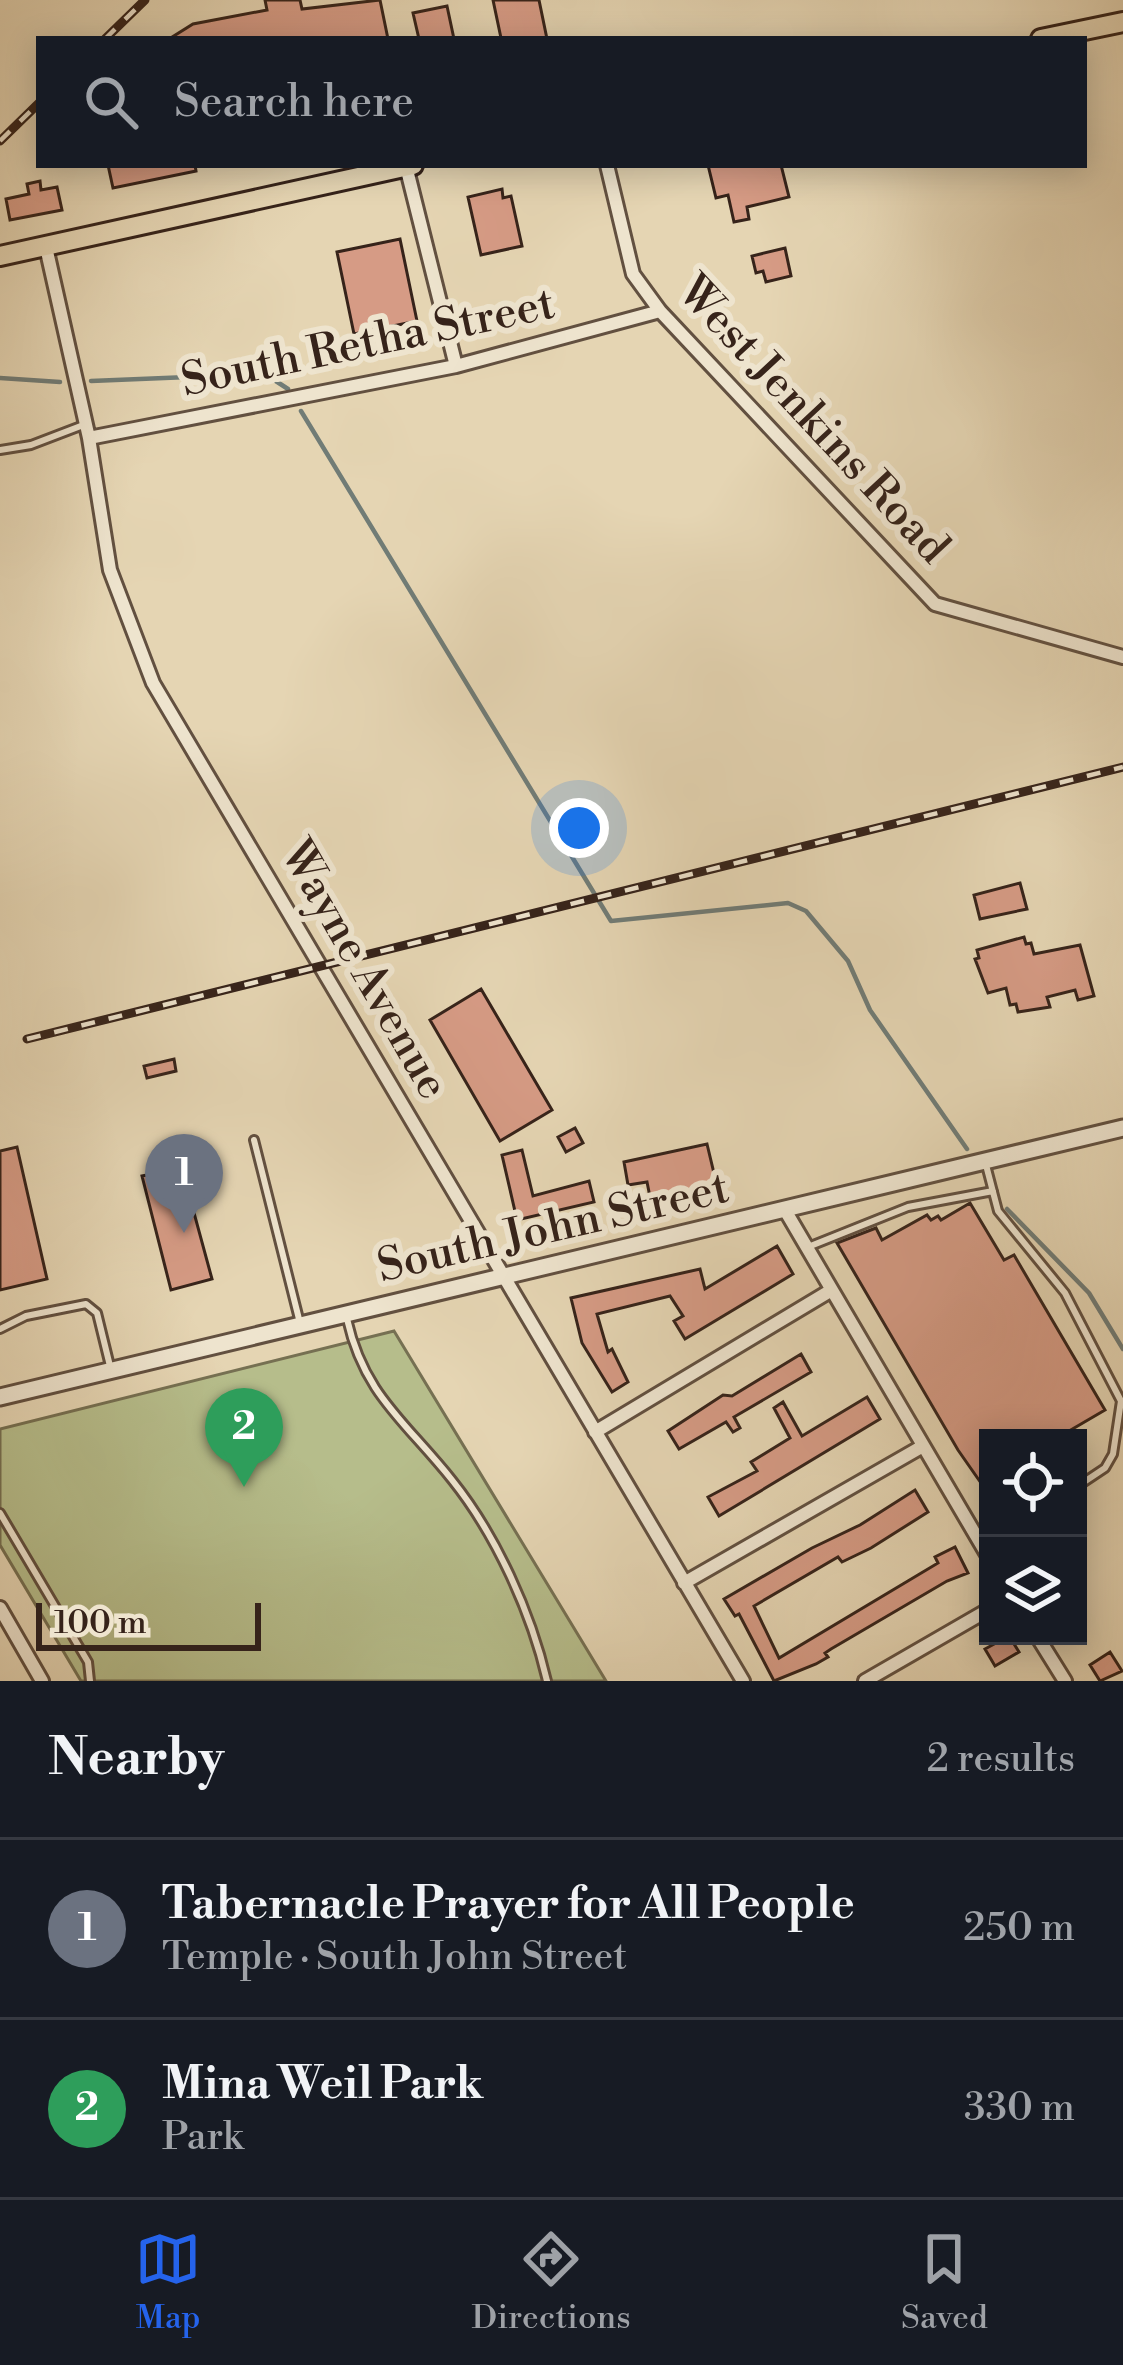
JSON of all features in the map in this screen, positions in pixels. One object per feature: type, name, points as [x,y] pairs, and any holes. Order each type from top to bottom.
[{"type":"main road","points":[[1055,36],[1123,22]]},
{"type":"main road","points":[[0,256],[400,168]]},
{"type":"street","points":[[409,168],[457,366]]},
{"type":"street","name":"West Jenkins Road","points":[[608,168],[633,274],[660,311],[935,604],[1123,657]]},
{"type":"street","name":"Wayne Avenue","points":[[46,247],[87,431],[110,570],[153,683],[743,1681]]},
{"type":"street","name":"South Retha Street","points":[[87,431],[457,366],[660,311]]},
{"type":"street","name":"South John Street","points":[[0,1397],[1123,1128]]},
{"type":"street","points":[[784,1210],[923,1446],[983,1537]]},
{"type":"street","points":[[595,1432],[830,1291]]},
{"type":"street","points":[[685,1583],[923,1446]]},
{"type":"street","points":[[0,1608],[42,1681]]},
{"type":"street","points":[[865,1681],[979,1615]]},
{"type":"street","points":[[1043,1645],[1065,1681]]},
{"type":"lane","points":[[0,450],[87,431]]},
{"type":"lane","points":[[254,1140],[301,1326]]},
{"type":"lane","points":[[985,1162],[998,1211],[1065,1293],[1120,1401],[1113,1454],[1105,1468],[1087,1480]]},
{"type":"lane","points":[[806,1248],[908,1207],[993,1191]]},
{"type":"lane","points":[[0,1330],[26,1316],[86,1304],[97,1313],[111,1370]]},
{"type":"lane","points":[[346,1315],[356,1360],[398,1420],[454,1482],[491,1543],[519,1599],[547,1681]]},
{"type":"lane","points":[[0,1513],[88,1662],[90,1681]]},
{"type":"green space","points":[[394,1331],[606,1681],[81,1681],[0,1545],[0,1429]]},
{"type":"building","points":[[265,0],[300,0],[302,9],[380,0],[387,36],[174,36],[193,24],[267,10]]},
{"type":"building","points":[[493,0],[539,0],[546,36],[501,36]]},
{"type":"building","points":[[447,6],[453,36],[418,36],[413,13]]},
{"type":"building","points":[[109,168],[196,168],[196,171],[113,188]]},
{"type":"building","points":[[709,168],[782,168],[789,197],[747,207],[749,219],[734,222],[728,195],[716,198]]},
{"type":"building","points":[[40,181],[41,190],[57,187],[62,210],[10,220],[6,199],[29,194],[27,184]]},
{"type":"building","points":[[502,189],[503,198],[511,196],[522,246],[481,255],[468,197]]},
{"type":"building","points":[[400,239],[417,321],[354,334],[337,252]]},
{"type":"building","points":[[785,248],[791,276],[766,282],[763,271],[756,273],[752,256]]},
{"type":"building","points":[[1020,883],[1027,909],[980,919],[974,895]]},
{"type":"building","points":[[1024,937],[1034,954],[1080,945],[1094,996],[1078,1000],[1075,990],[1047,997],[1050,1007],[1018,1012],[1016,1004],[1010,1005],[1006,988],[988,993],[975,959],[979,958],[977,950]]},
{"type":"building","points":[[481,989],[552,1110],[500,1141],[430,1020]]},
{"type":"building","points":[[174,1059],[176,1071],[147,1078],[144,1066]]},
{"type":"building","points":[[575,1128],[583,1143],[566,1152],[558,1137]]},
{"type":"building","points":[[707,1144],[717,1186],[651,1202],[647,1182],[628,1185],[624,1162]]},
{"type":"building","points":[[17,1147],[47,1279],[0,1290],[0,1151]]},
{"type":"building","points":[[522,1150],[533,1196],[589,1181],[594,1202],[517,1220],[502,1155]]},
{"type":"building","points":[[157,1173],[161,1194],[187,1187],[212,1279],[171,1290],[142,1176]]},
{"type":"building","points":[[970,1203],[1004,1260],[1014,1255],[1105,1410],[1072,1429],[979,1429],[979,1480],[837,1243],[876,1228],[882,1240],[927,1215],[941,1220]]},
{"type":"building","points":[[777,1246],[793,1274],[685,1339],[674,1321],[683,1316],[670,1296],[597,1314],[608,1352],[612,1349],[628,1382],[612,1392],[582,1343],[571,1298],[700,1269],[705,1289]]},
{"type":"building","points":[[801,1354],[811,1372],[734,1417],[740,1428],[733,1432],[726,1422],[679,1449],[668,1431]]},
{"type":"building","points":[[867,1397],[880,1419],[719,1516],[708,1497],[757,1471],[751,1462],[790,1438],[774,1408],[783,1402],[802,1436]]},
{"type":"building","points":[[915,1490],[928,1512],[871,1548],[842,1562],[838,1557],[754,1606],[779,1658],[938,1563],[935,1557],[955,1547],[968,1573],[831,1649],[816,1664],[774,1681],[739,1614],[735,1616],[724,1599]]},
{"type":"building","points":[[1015,1645],[1019,1652],[995,1666],[985,1649]]},
{"type":"building","points":[[1110,1652],[1122,1671],[1100,1681],[1090,1665]]},
{"type":"waterway","points":[[91,381],[265,374],[288,389]]},
{"type":"waterway","points":[[0,378],[60,382]]},
{"type":"waterway","points":[[301,411],[611,921],[788,903],[806,911],[848,961],[870,1010],[967,1149]]},
{"type":"waterway","points":[[1007,1209],[1089,1293],[1123,1349]]},
{"type":"railway","points":[[108,36],[145,0]]},
{"type":"railway","points":[[0,141],[36,106]]},
{"type":"railway","points":[[27,1039],[1123,767]]},
{"type":"place","name":"Tabernacle Prayer for All People","points":[[184,1233]]},
{"type":"place","name":"Mina Weil Park","points":[[244,1487]]}]
